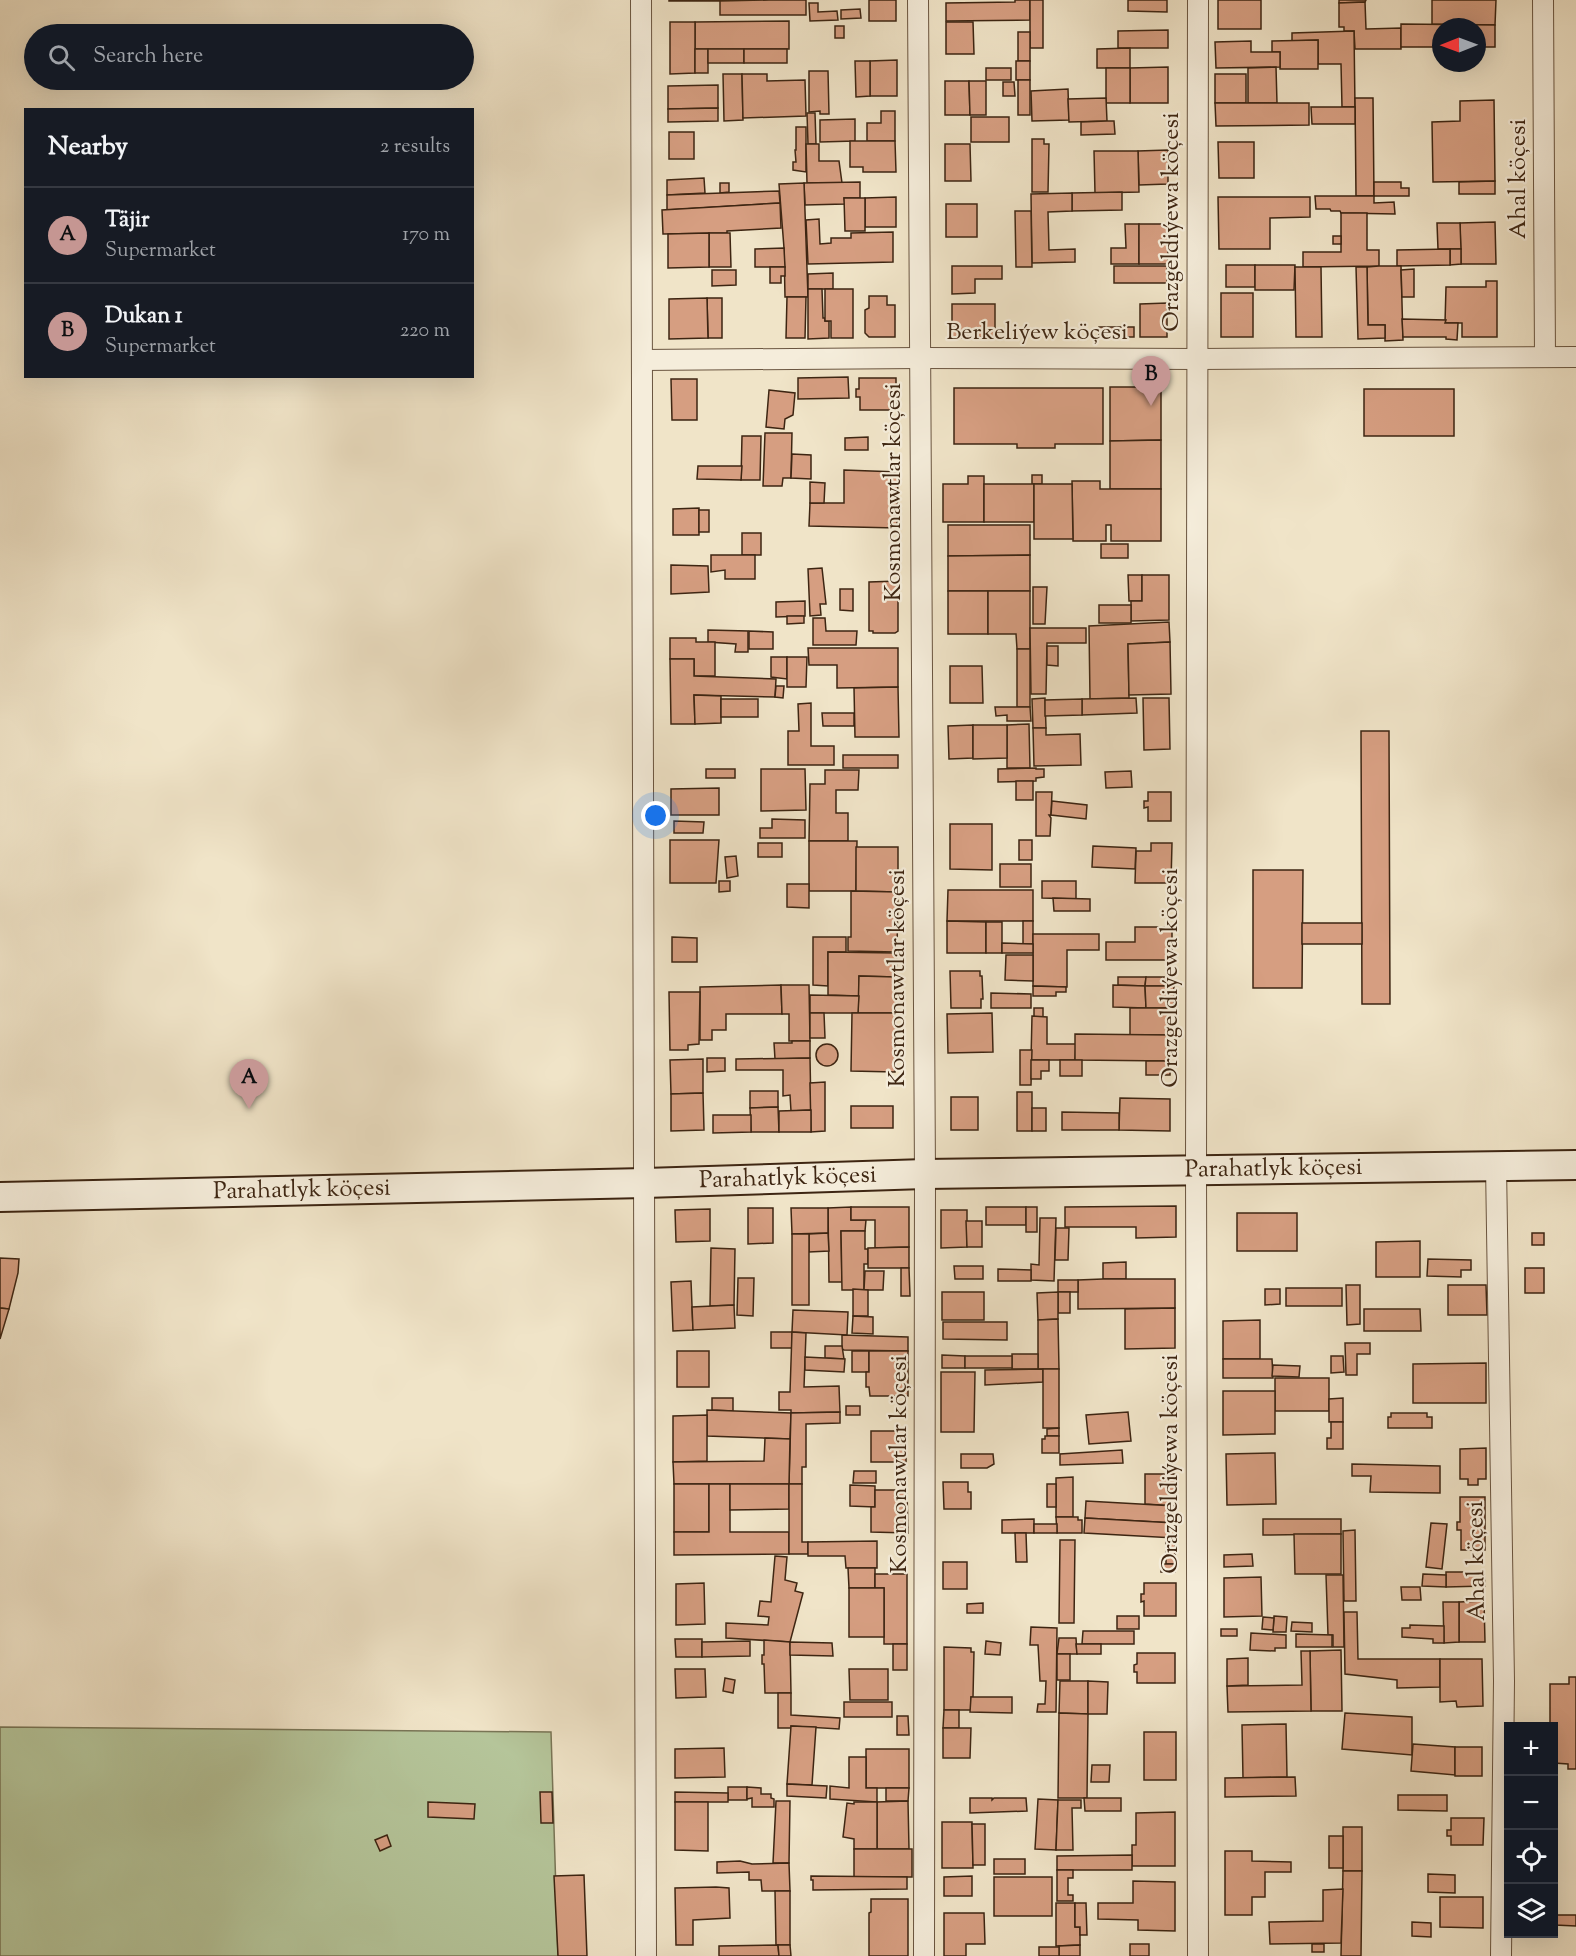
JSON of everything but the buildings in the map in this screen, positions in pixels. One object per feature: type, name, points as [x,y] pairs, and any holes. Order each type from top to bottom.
[{"type":"street","points":[[641,0],[646,1956]]},
{"type":"street","name":"Kosmonawtlar köçesi","points":[[918,0],[926,1174],[924,1956]]},
{"type":"street","name":"Orazgeldiýewa köçesi","points":[[1198,0],[1196,1171],[1198,1956]]},
{"type":"street","name":"Ahal köçesi","points":[[1543,0],[1545,357]]},
{"type":"street","name":"Berkeliýew köçesi","points":[[642,360],[1576,357]]},
{"type":"street","name":"Ahal köçesi","points":[[1496,1165],[1504,1681],[1500,1956]]},
{"type":"street","name":"Parahatlyk köçesi","points":[[0,1197],[645,1183],[926,1174],[1576,1165]]},
{"type":"green space","points":[[0,1727],[551,1732],[558,1956],[0,1956]]},
{"type":"place","name":"Dukan 1","points":[[1151,406]]},
{"type":"place","name":"Täjir","points":[[249,1109]]}]
